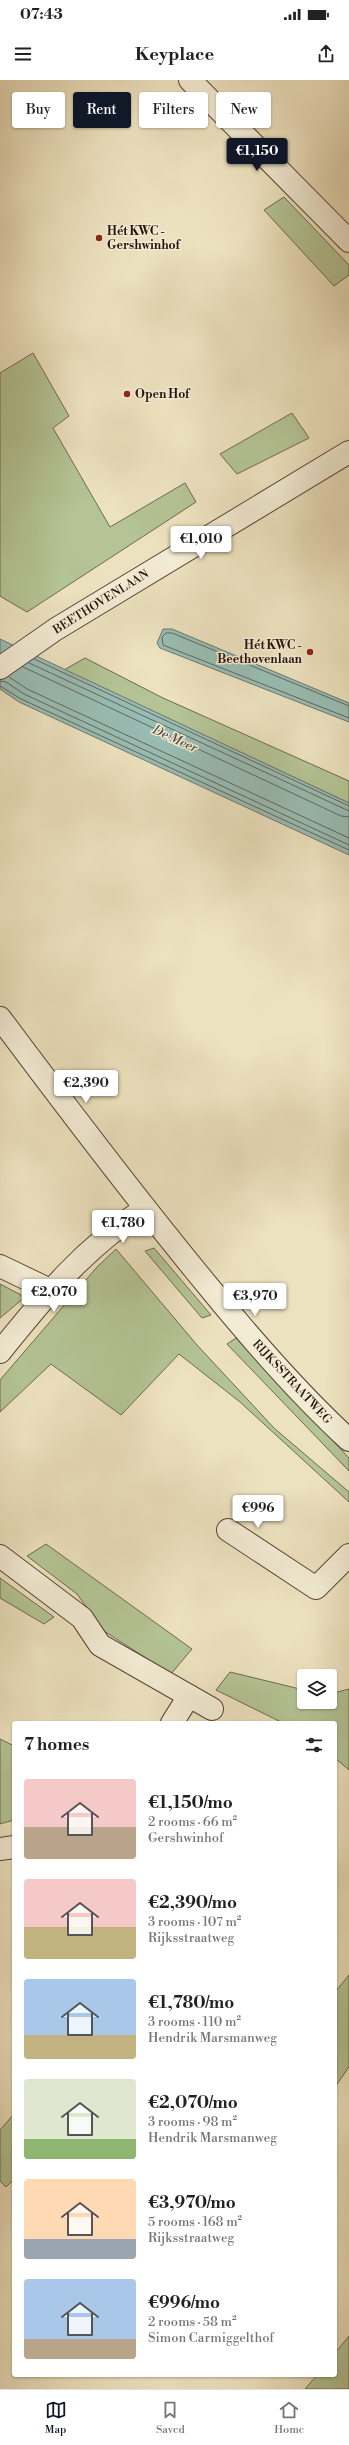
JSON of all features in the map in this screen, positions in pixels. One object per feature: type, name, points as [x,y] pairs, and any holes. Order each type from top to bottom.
[{"type":"street","points":[[190,80],[349,241]]},
{"type":"street","name":"BEETHOVENLAAN","points":[[0,668],[37,644],[56,629],[115,592],[349,452]]},
{"type":"street","name":"RIJKSSTRAATWEG","points":[[0,1018],[144,1209],[250,1338],[323,1417],[349,1440]]},
{"type":"street","points":[[0,1352],[50,1290],[84,1254],[116,1228],[144,1209]]},
{"type":"street","points":[[0,1266],[50,1290]]},
{"type":"street","points":[[228,1530],[316,1588],[349,1555]]},
{"type":"street","points":[[0,1556],[82,1618],[100,1645],[212,1708]]},
{"type":"street","points":[[173,1721],[189,1696]]},
{"type":"street","points":[[0,1849],[12,1847]]},
{"type":"green space","points":[[284,197],[349,265],[349,275],[334,286],[264,210]]},
{"type":"green space","points":[[33,353],[69,416],[53,428],[110,527],[185,483],[196,502],[27,612],[0,596],[0,373]]},
{"type":"green space","points":[[292,413],[309,438],[237,474],[220,454]]},
{"type":"green space","points":[[85,658],[163,698],[349,781],[349,803],[64,670]]},
{"type":"green space","points":[[154,1248],[211,1315],[202,1318],[145,1251]]},
{"type":"green space","points":[[116,1249],[197,1345],[274,1428],[349,1492],[349,1502],[240,1402],[179,1354],[121,1415],[51,1364],[0,1412],[0,1380],[97,1267]]},
{"type":"green space","points":[[0,1284],[25,1297],[0,1318]]},
{"type":"green space","points":[[236,1338],[349,1458],[349,1471],[227,1344]]},
{"type":"green space","points":[[46,1544],[192,1649],[171,1674],[104,1631],[77,1594],[27,1556]]},
{"type":"green space","points":[[0,1578],[54,1617],[44,1624],[0,1598]]},
{"type":"green space","points":[[230,1672],[297,1688],[297,1709],[337,1709],[337,1692],[349,1689],[349,1770],[337,1760],[337,1721],[279,1721],[216,1690]]},
{"type":"green space","points":[[0,1739],[12,1745],[12,1821],[0,1824]]},
{"type":"green space","points":[[349,1975],[349,2067],[337,2084],[337,1990]]},
{"type":"green space","points":[[12,2116],[12,2181],[6,2187],[0,2181],[0,2130]]},
{"type":"green space","points":[[349,2336],[349,2389],[305,2389],[315,2377],[337,2377],[337,2351]]},
{"type":"water","points":[[163,629],[172,629],[349,703],[349,722],[160,648],[157,643]]},
{"type":"water","name":"De Meer","points":[[0,639],[349,803],[349,855],[19,702],[0,689]]},
{"type":"place","name":"Hét KWC - Gershwinhof","points":[[99,238]]},
{"type":"place","name":"Open Hof","points":[[127,394]]},
{"type":"place","name":"Hét KWC - Beethovenlaan","points":[[310,652]]}]
